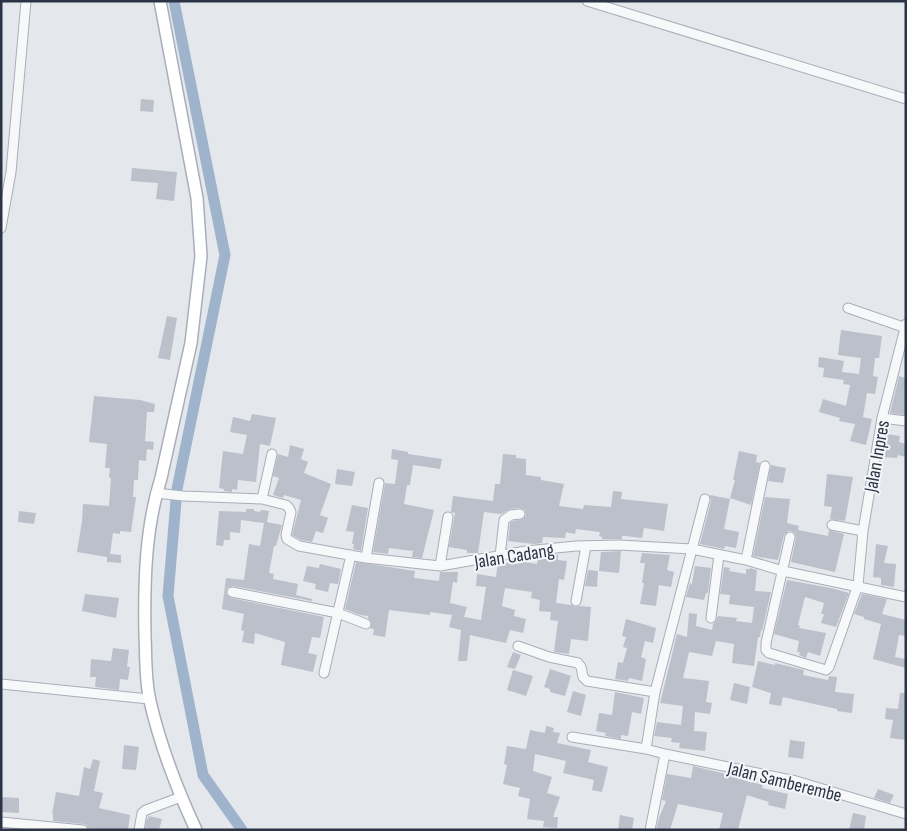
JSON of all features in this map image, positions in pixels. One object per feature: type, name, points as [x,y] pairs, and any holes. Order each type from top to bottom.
[{"type":"street","points":[[1,228],[11,172],[26,1]]},
{"type":"street","points":[[160,1],[197,198],[201,256],[191,343],[161,478],[161,493],[146,551],[144,590],[146,652],[150,699],[161,742],[196,830]]},
{"type":"street","points":[[587,1],[906,99]]},
{"type":"street","points":[[848,308],[905,327]]},
{"type":"street","name":"Jalan Inpres","points":[[783,571],[766,650],[823,670],[827,669],[858,585],[863,531],[882,418],[905,327]]},
{"type":"street","points":[[882,418],[906,421]]},
{"type":"street","points":[[262,500],[272,454]]},
{"type":"street","points":[[746,560],[766,466]]},
{"type":"street","points":[[366,558],[379,483]]},
{"type":"street","name":"Jalan Cadang","points":[[161,493],[262,500],[286,505],[291,512],[286,535],[287,538],[299,546],[366,558],[440,566],[526,551],[586,546],[619,545],[692,550],[746,560],[783,571],[906,596]]},
{"type":"street","points":[[646,749],[655,692],[704,499]]},
{"type":"street","points":[[500,556],[504,520],[520,514]]},
{"type":"street","points":[[440,566],[448,517]]},
{"type":"street","points":[[832,525],[863,531]]},
{"type":"street","points":[[783,571],[790,537]]},
{"type":"street","points":[[576,601],[586,546]]},
{"type":"street","points":[[324,673],[350,555]]},
{"type":"street","points":[[711,618],[719,555]]},
{"type":"street","points":[[232,592],[338,613],[366,624]]},
{"type":"street","points":[[518,646],[550,657],[578,663],[581,667],[582,677],[588,680],[655,692]]},
{"type":"street","points":[[1,684],[150,699]]},
{"type":"street","name":"Jalan Samberembe","points":[[572,737],[646,749],[796,781],[905,811]]},
{"type":"street","points":[[650,830],[665,754]]},
{"type":"street","points":[[139,830],[142,813],[181,796]]},
{"type":"street","points":[[1,822],[83,830]]},
{"type":"building","points":[[141,99],[154,100],[153,112],[140,111]]},
{"type":"building","points":[[132,168],[177,172],[174,201],[156,199],[158,183],[131,181]]},
{"type":"building","points":[[167,316],[177,318],[170,360],[158,358]]},
{"type":"building","points":[[841,330],[882,336],[879,358],[875,358],[873,376],[878,377],[875,394],[867,393],[863,417],[872,419],[866,445],[850,441],[855,424],[839,421],[840,418],[819,412],[823,399],[846,406],[850,385],[843,384],[844,380],[823,377],[824,368],[818,367],[819,357],[844,361],[842,372],[859,374],[861,358],[838,355]]},
{"type":"building","points":[[899,376],[906,378],[906,415],[890,413]]},
{"type":"building","points":[[94,396],[140,400],[155,404],[154,412],[147,412],[145,441],[154,442],[153,450],[147,449],[146,461],[139,460],[138,480],[134,480],[133,497],[136,497],[131,532],[120,531],[120,534],[113,533],[110,554],[121,555],[121,563],[107,562],[107,557],[77,552],[83,504],[109,506],[111,478],[109,477],[110,468],[105,468],[107,444],[89,442]]},
{"type":"building","points":[[252,414],[276,418],[270,446],[260,444],[256,482],[238,480],[237,490],[232,489],[232,492],[224,491],[224,489],[219,488],[223,451],[243,454],[247,435],[230,432],[233,417],[250,421]]},
{"type":"building","points":[[886,434],[900,436],[899,442],[906,444],[906,457],[898,455],[897,458],[882,457]]},
{"type":"building","points":[[290,445],[304,449],[301,459],[308,462],[304,473],[331,484],[320,515],[328,518],[323,533],[316,531],[312,542],[301,540],[292,535],[301,500],[284,495],[283,498],[273,495],[279,478],[273,476],[278,454],[288,457]]},
{"type":"building","points":[[392,449],[408,452],[408,454],[442,459],[440,469],[413,465],[410,485],[407,485],[404,504],[434,510],[422,558],[412,557],[413,551],[389,548],[388,554],[373,552],[385,483],[395,484],[398,460],[391,459]]},
{"type":"building","points":[[739,451],[757,455],[756,462],[760,463],[751,505],[730,498],[735,480],[733,480]]},
{"type":"building","points":[[503,454],[516,455],[516,458],[526,459],[526,475],[541,477],[541,480],[564,484],[559,506],[583,509],[584,505],[611,507],[613,491],[622,492],[621,499],[668,504],[664,531],[644,528],[642,538],[622,536],[622,539],[602,539],[599,536],[600,532],[576,529],[575,534],[566,532],[565,538],[543,537],[542,543],[508,541],[510,523],[523,519],[526,516],[525,510],[519,508],[510,509],[501,514],[484,512],[478,553],[467,553],[467,550],[449,547],[455,513],[451,512],[453,496],[493,501],[495,484],[500,484]]},
{"type":"building","points":[[771,465],[786,468],[783,483],[768,481]]},
{"type":"building","points":[[337,469],[355,472],[352,486],[335,484]]},
{"type":"building","points":[[827,474],[853,477],[845,521],[830,519],[832,507],[824,506]]},
{"type":"building","points":[[710,495],[730,499],[724,529],[739,532],[736,548],[725,546],[724,549],[700,544],[711,501]]},
{"type":"building","points":[[765,497],[790,499],[787,523],[799,526],[798,530],[828,536],[829,530],[844,534],[835,572],[791,562],[796,538],[795,533],[791,531],[784,535],[778,560],[753,556]]},
{"type":"building","points":[[352,505],[368,508],[361,551],[353,549],[354,532],[346,531]]},
{"type":"building","points":[[246,509],[254,509],[254,511],[260,512],[261,510],[269,511],[267,522],[282,525],[276,546],[274,546],[269,573],[274,574],[273,579],[298,584],[296,595],[312,599],[312,601],[233,586],[227,588],[226,594],[231,598],[324,617],[320,638],[312,637],[308,653],[317,655],[313,672],[281,665],[285,642],[255,633],[254,644],[242,642],[244,631],[241,630],[244,614],[222,609],[226,578],[244,580],[249,544],[260,546],[264,523],[241,520],[240,533],[230,532],[230,540],[224,540],[223,546],[216,545],[219,511],[246,512]]},
{"type":"building","points":[[19,511],[36,513],[34,524],[18,522]]},
{"type":"building","points":[[876,544],[888,546],[884,563],[896,564],[894,587],[881,585],[881,578],[873,577]]},
{"type":"building","points":[[621,551],[619,573],[599,571],[601,552]]},
{"type":"building","points":[[642,553],[670,555],[667,570],[674,572],[671,587],[659,585],[656,606],[640,604],[645,563],[640,563]]},
{"type":"building","points":[[558,555],[558,560],[567,561],[564,580],[559,579],[556,603],[575,607],[591,607],[588,641],[571,639],[569,654],[554,652],[558,621],[550,620],[551,612],[539,611],[540,600],[531,598],[532,592],[505,588],[502,606],[515,610],[514,616],[526,619],[523,633],[510,630],[506,643],[470,635],[467,661],[458,661],[461,630],[449,627],[452,615],[430,612],[430,615],[389,610],[385,637],[373,635],[374,629],[370,628],[372,623],[368,616],[345,609],[356,562],[415,571],[414,578],[439,581],[440,572],[458,572],[457,583],[453,582],[450,603],[467,607],[464,617],[481,620],[486,587],[476,586],[477,574],[496,577],[498,562],[518,564],[519,561],[537,564],[538,556]]},
{"type":"building","points":[[320,564],[341,569],[338,584],[330,583],[328,592],[315,589],[316,584],[303,581],[307,566],[319,568]]},
{"type":"building","points":[[695,566],[711,568],[708,593],[706,593],[704,600],[686,597],[690,583],[692,584]]},
{"type":"building","points":[[724,567],[730,568],[729,571],[746,574],[746,569],[757,570],[755,591],[771,592],[762,631],[760,637],[758,637],[754,666],[732,663],[734,644],[716,641],[712,656],[689,652],[683,678],[709,681],[706,702],[712,703],[710,714],[695,712],[694,731],[707,732],[705,751],[679,748],[680,743],[671,742],[672,738],[654,736],[657,722],[681,725],[683,706],[660,703],[677,634],[687,637],[689,613],[697,614],[696,626],[712,630],[718,616],[737,618],[736,621],[752,623],[754,607],[729,604],[730,595],[720,594]]},
{"type":"building","points":[[588,570],[598,571],[597,587],[585,586]]},
{"type":"building","points":[[787,580],[849,593],[836,627],[821,623],[824,614],[821,614],[824,603],[805,597],[798,625],[800,626],[799,628],[826,633],[820,656],[808,652],[806,658],[799,655],[800,652],[797,652],[799,641],[774,634]]},
{"type":"building","points":[[85,594],[119,598],[116,618],[82,611]]},
{"type":"building","points":[[862,594],[887,599],[882,614],[906,620],[906,636],[899,635],[895,657],[906,659],[906,668],[873,659],[881,624],[854,614]]},
{"type":"building","points":[[626,619],[656,628],[653,643],[645,641],[641,657],[646,659],[642,681],[629,678],[628,681],[615,679],[618,662],[623,663],[627,648],[623,647],[626,637],[622,636]]},
{"type":"building","points":[[113,648],[129,650],[127,667],[130,667],[128,680],[120,679],[119,690],[95,687],[96,677],[90,677],[91,659],[111,661]]},
{"type":"building","points":[[513,652],[521,655],[515,669],[507,667]]},
{"type":"building","points":[[758,661],[804,670],[803,675],[828,680],[829,676],[837,677],[835,692],[854,694],[852,713],[783,697],[781,706],[769,704],[771,693],[752,687]]},
{"type":"building","points":[[550,669],[571,676],[565,696],[550,692],[550,689],[544,687]]},
{"type":"building","points":[[513,670],[533,676],[526,696],[507,690]]},
{"type":"building","points":[[734,683],[750,687],[747,704],[730,700]]},
{"type":"building","points":[[573,691],[586,695],[581,716],[567,712]]},
{"type":"building","points":[[615,692],[644,698],[641,714],[632,712],[628,736],[621,735],[621,739],[605,736],[606,733],[596,731],[599,713],[612,715]]},
{"type":"building","points":[[900,693],[906,693],[906,740],[890,738],[893,720],[885,719],[886,708],[898,709]]},
{"type":"building","points":[[546,726],[554,728],[553,732],[560,733],[557,743],[591,750],[588,762],[608,767],[602,792],[592,790],[594,780],[563,773],[566,761],[535,754],[533,771],[552,777],[547,793],[560,797],[553,817],[558,817],[557,828],[543,827],[544,821],[527,819],[530,799],[518,796],[520,788],[503,784],[507,765],[504,764],[507,746],[526,749],[530,730],[545,733]]},
{"type":"building","points":[[790,740],[805,742],[803,759],[788,757]]},
{"type":"building","points":[[124,745],[139,747],[136,770],[122,769]]},
{"type":"building","points":[[93,759],[100,761],[94,791],[103,793],[99,808],[130,815],[128,830],[89,830],[87,825],[84,824],[53,821],[52,814],[56,792],[79,796],[84,767],[90,769]]},
{"type":"building","points":[[693,766],[763,785],[762,788],[788,794],[785,809],[768,805],[769,802],[747,795],[738,830],[719,830],[723,813],[678,804],[670,830],[656,830],[666,801],[662,800],[667,774],[691,778]]},
{"type":"building","points":[[878,789],[894,795],[890,803],[874,798]]},
{"type":"building","points":[[1,797],[19,798],[19,813],[1,812]]},
{"type":"building","points":[[853,813],[866,816],[864,830],[849,830]]},
{"type":"building","points":[[620,815],[634,818],[632,830],[618,830]]},
{"type":"building","points":[[148,816],[162,819],[159,830],[145,830],[147,818],[149,819]]},
{"type":"waterway","points":[[174,1],[225,255],[177,489],[168,596],[203,775],[242,830]]}]
